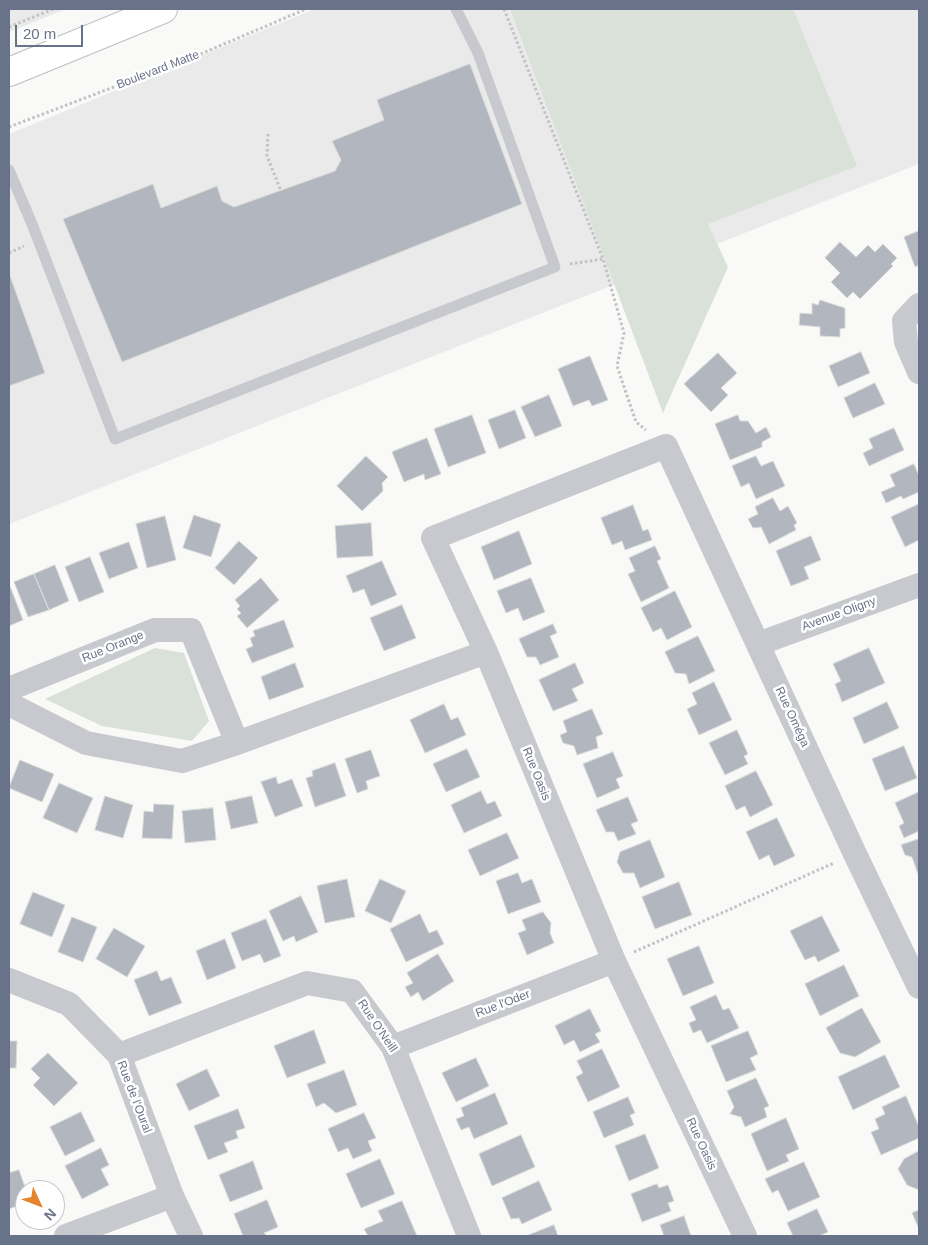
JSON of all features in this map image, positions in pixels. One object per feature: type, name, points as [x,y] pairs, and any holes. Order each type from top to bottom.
[{"type":"main road","points":[[9,72],[163,9]]},
{"type":"street","points":[[919,305],[904,321],[906,342],[919,372]]},
{"type":"street","name":"Rue Oméga","points":[[666,446],[855,854],[919,987]]},
{"type":"street","name":"Rue Oasis","points":[[666,446],[433,538],[486,652],[614,961],[745,1236]]},
{"type":"street","name":"Avenue Oligny","points":[[758,644],[919,585]]},
{"type":"street","name":"Rue Orange","points":[[9,690],[155,630],[191,630],[237,743]]},
{"type":"street","points":[[9,704],[86,743],[182,761],[237,743],[486,652]]},
{"type":"street","name":"Rue l'Oder","points":[[393,1047],[614,961]]},
{"type":"street","name":"Rue de l'Oural","points":[[9,980],[70,1004],[119,1056],[172,1196],[191,1236]]},
{"type":"street","name":"Rue O'Neill","points":[[119,1056],[306,983],[352,990],[393,1047],[469,1236]]},
{"type":"street","points":[[66,1236],[172,1196]]},
{"type":"lane","points":[[9,170],[32,224],[115,439],[555,267],[478,53],[456,9]]},
{"type":"path","points":[[9,26],[53,9]]},
{"type":"path","name":"Boulevard Matte","points":[[9,127],[203,52],[306,9]]},
{"type":"path","points":[[504,9],[603,259],[624,333],[617,366],[636,422],[666,446]]},
{"type":"path","points":[[268,134],[267,156],[281,191]]},
{"type":"path","points":[[555,267],[603,259]]},
{"type":"path","points":[[614,961],[855,854]]},
{"type":"shaded area","points":[[9,9],[66,9],[9,32]]},
{"type":"shaded area","points":[[315,9],[919,9],[919,164],[9,524],[9,134]]},
{"type":"shaded area","points":[[510,9],[793,9],[857,166],[708,224],[728,267],[663,413]]},
{"type":"shaded area","points":[[155,648],[184,653],[209,721],[192,741],[102,726],[45,699]]},
{"type":"building","points":[[470,64],[522,204],[122,362],[63,219],[153,184],[161,208],[217,186],[222,201],[234,207],[335,171],[341,160],[332,141],[384,120],[377,100]]},
{"type":"building","points":[[919,231],[919,265],[915,267],[904,237]]},
{"type":"building","points":[[840,242],[856,257],[868,245],[875,252],[883,244],[897,258],[891,264],[893,266],[860,299],[853,292],[847,298],[831,282],[840,273],[825,258]]},
{"type":"building","points":[[9,273],[45,373],[9,386]]},
{"type":"building","points":[[820,300],[845,308],[845,328],[840,329],[840,337],[820,336],[820,327],[799,325],[800,313],[812,314],[812,303],[818,305]]},
{"type":"building","points":[[861,352],[870,373],[838,387],[829,366]]},
{"type":"building","points":[[718,353],[737,373],[721,388],[728,395],[711,412],[684,384]]},
{"type":"building","points":[[590,356],[608,400],[592,406],[589,400],[573,406],[558,369]]},
{"type":"building","points":[[875,383],[885,404],[853,418],[844,398]]},
{"type":"building","points":[[549,395],[562,426],[535,437],[521,407]]},
{"type":"building","points":[[515,410],[526,438],[499,449],[488,420]]},
{"type":"building","points":[[472,415],[486,453],[448,467],[434,429]]},
{"type":"building","points":[[738,415],[740,421],[748,421],[756,433],[766,427],[771,437],[762,442],[762,447],[730,460],[715,424]]},
{"type":"building","points":[[894,428],[904,450],[869,466],[863,453],[873,448],[869,439]]},
{"type":"building","points":[[427,438],[441,474],[425,480],[424,474],[404,482],[392,452]]},
{"type":"building","points":[[366,456],[388,477],[382,483],[383,491],[362,511],[337,486]]},
{"type":"building","points":[[756,456],[761,466],[773,461],[785,486],[756,499],[749,483],[741,487],[732,466]]},
{"type":"building","points":[[914,464],[919,476],[919,492],[903,499],[901,496],[886,503],[881,492],[895,486],[890,475]]},
{"type":"building","points":[[773,498],[780,511],[788,506],[797,523],[794,525],[796,530],[769,544],[761,527],[753,528],[748,519],[758,514],[755,507]]},
{"type":"building","points":[[919,504],[919,540],[905,547],[891,517]]},
{"type":"building","points":[[633,505],[643,531],[648,529],[652,540],[625,550],[622,541],[612,545],[601,518]]},
{"type":"building","points":[[194,515],[221,524],[211,557],[183,548]]},
{"type":"building","points":[[165,516],[176,560],[147,568],[136,524]]},
{"type":"building","points":[[371,523],[373,556],[337,558],[335,526]]},
{"type":"building","points":[[519,531],[532,564],[494,580],[481,547]]},
{"type":"building","points":[[811,536],[821,560],[804,567],[809,579],[791,586],[776,551]]},
{"type":"building","points":[[239,541],[258,558],[234,585],[215,568]]},
{"type":"building","points":[[129,542],[138,568],[109,579],[99,553]]},
{"type":"building","points":[[655,546],[661,559],[657,561],[669,588],[641,602],[628,574],[635,571],[629,558]]},
{"type":"building","points":[[90,557],[104,592],[79,602],[65,567]]},
{"type":"building","points":[[382,561],[397,595],[371,606],[364,589],[353,593],[346,576]]},
{"type":"building","points":[[55,565],[69,601],[49,610],[34,574]]},
{"type":"building","points":[[34,574],[49,610],[28,617],[14,582]]},
{"type":"building","points":[[261,578],[279,600],[247,628],[237,616],[241,613],[237,609],[240,606],[235,600]]},
{"type":"building","points":[[531,578],[545,612],[523,621],[518,608],[506,613],[497,591]]},
{"type":"building","points":[[9,587],[23,620],[9,626]]},
{"type":"building","points":[[675,591],[692,627],[667,640],[661,628],[653,632],[641,608]]},
{"type":"building","points":[[402,605],[416,638],[384,651],[370,618]]},
{"type":"building","points":[[284,620],[294,647],[252,663],[246,649],[253,646],[250,638],[255,636],[253,631]]},
{"type":"building","points":[[553,624],[557,633],[550,636],[559,657],[540,665],[536,657],[527,657],[519,639]]},
{"type":"building","points":[[698,636],[715,671],[689,684],[686,674],[675,673],[665,652]]},
{"type":"building","points":[[869,648],[885,683],[842,702],[835,684],[841,681],[833,664]]},
{"type":"building","points":[[295,663],[304,687],[269,700],[261,677]]},
{"type":"building","points":[[575,663],[584,683],[572,689],[578,701],[553,711],[539,680]]},
{"type":"building","points":[[714,682],[732,720],[699,735],[687,709],[697,704],[692,693]]},
{"type":"building","points":[[887,702],[899,728],[864,744],[853,718]]},
{"type":"building","points":[[444,704],[451,720],[458,717],[466,735],[425,753],[410,720]]},
{"type":"building","points":[[592,709],[603,734],[596,737],[598,748],[577,755],[574,746],[563,743],[560,735],[567,732],[563,721]]},
{"type":"building","points":[[737,730],[748,754],[744,756],[748,764],[725,775],[709,743]]},
{"type":"building","points":[[904,746],[917,778],[885,791],[872,759]]},
{"type":"building","points":[[467,749],[480,777],[446,792],[433,764]]},
{"type":"building","points":[[371,750],[380,776],[366,781],[368,789],[357,793],[345,759]]},
{"type":"building","points":[[613,752],[623,776],[616,779],[620,788],[597,798],[583,764]]},
{"type":"building","points":[[20,760],[54,774],[42,802],[9,788]]},
{"type":"building","points":[[335,763],[346,796],[315,807],[306,778],[313,776],[312,771]]},
{"type":"building","points":[[756,771],[773,805],[750,817],[745,806],[736,810],[725,786]]},
{"type":"building","points":[[276,777],[278,784],[292,779],[303,806],[275,817],[261,782]]},
{"type":"building","points":[[59,783],[93,798],[77,833],[43,818]]},
{"type":"building","points":[[481,791],[487,804],[495,801],[502,816],[464,833],[451,805]]},
{"type":"building","points":[[919,792],[919,831],[904,838],[899,826],[904,823],[895,803]]},
{"type":"building","points":[[105,796],[133,805],[123,838],[95,830]]},
{"type":"building","points":[[252,796],[258,823],[231,829],[225,802]]},
{"type":"building","points":[[628,797],[638,821],[631,824],[636,834],[618,841],[614,832],[606,832],[596,810]]},
{"type":"building","points":[[154,804],[174,805],[172,839],[142,838],[144,811],[153,812]]},
{"type":"building","points":[[213,808],[216,840],[185,843],[182,811]]},
{"type":"building","points":[[777,818],[795,856],[774,866],[769,855],[759,860],[746,832]]},
{"type":"building","points":[[507,833],[519,858],[480,876],[468,850]]},
{"type":"building","points":[[919,839],[919,877],[912,857],[905,855],[901,845]]},
{"type":"building","points":[[650,840],[665,877],[640,888],[634,873],[623,873],[617,862],[620,852]]},
{"type":"building","points":[[518,873],[522,883],[532,879],[541,902],[508,914],[496,881]]},
{"type":"building","points":[[347,879],[355,917],[325,923],[317,886]]},
{"type":"building","points":[[380,879],[406,891],[391,923],[365,911]]},
{"type":"building","points":[[679,882],[692,915],[655,929],[642,897]]},
{"type":"building","points":[[33,892],[65,905],[52,937],[20,924]]},
{"type":"building","points":[[301,896],[318,932],[296,942],[294,936],[283,941],[269,911]]},
{"type":"building","points":[[543,912],[551,923],[550,933],[554,943],[527,955],[518,933],[526,930],[522,920]]},
{"type":"building","points":[[420,914],[429,933],[437,930],[444,944],[406,962],[390,929]]},
{"type":"building","points":[[822,916],[840,951],[818,962],[815,956],[805,960],[790,931]]},
{"type":"building","points":[[72,917],[97,927],[83,962],[58,952]]},
{"type":"building","points":[[266,919],[281,956],[264,963],[260,954],[242,961],[231,933]]},
{"type":"building","points":[[114,928],[145,946],[127,977],[96,959]]},
{"type":"building","points":[[225,939],[236,968],[207,980],[196,951]]},
{"type":"building","points":[[699,946],[714,983],[683,996],[667,959]]},
{"type":"building","points":[[438,954],[454,981],[423,1001],[418,992],[411,997],[405,987],[413,983],[407,973]]},
{"type":"building","points":[[844,965],[859,996],[820,1016],[805,984]]},
{"type":"building","points":[[157,971],[161,981],[171,977],[182,1003],[149,1016],[134,980]]},
{"type":"building","points":[[716,995],[723,1010],[729,1008],[739,1028],[707,1043],[701,1030],[693,1033],[689,1023],[696,1020],[690,1007]]},
{"type":"building","points":[[862,1008],[881,1042],[855,1057],[840,1053],[826,1028]]},
{"type":"building","points":[[590,1009],[601,1031],[595,1034],[600,1042],[580,1052],[574,1040],[564,1045],[555,1026]]},
{"type":"building","points":[[314,1030],[326,1063],[287,1078],[274,1046]]},
{"type":"building","points":[[748,1031],[758,1054],[750,1058],[756,1070],[726,1082],[711,1046]]},
{"type":"building","points":[[9,1041],[17,1041],[16,1068],[9,1068]]},
{"type":"building","points":[[602,1049],[620,1087],[588,1102],[576,1077],[583,1073],[577,1061]]},
{"type":"building","points":[[48,1053],[78,1083],[54,1106],[33,1085],[40,1078],[31,1069]]},
{"type":"building","points":[[885,1055],[900,1087],[853,1110],[838,1077]]},
{"type":"building","points":[[476,1058],[489,1086],[456,1102],[442,1073]]},
{"type":"building","points":[[207,1069],[220,1096],[189,1111],[176,1084]]},
{"type":"building","points":[[344,1070],[357,1105],[336,1113],[324,1103],[316,1107],[307,1084]]},
{"type":"building","points":[[756,1078],[769,1106],[764,1108],[767,1117],[745,1127],[741,1117],[730,1114],[734,1107],[727,1091]]},
{"type":"building","points":[[495,1093],[508,1124],[474,1139],[469,1127],[461,1130],[456,1119],[464,1116],[461,1108]]},
{"type":"building","points":[[906,1096],[919,1127],[919,1138],[881,1155],[871,1132],[879,1129],[875,1119],[885,1114],[882,1107]]},
{"type":"building","points":[[628,1097],[635,1113],[630,1115],[634,1125],[604,1138],[593,1112]]},
{"type":"building","points":[[238,1109],[245,1128],[236,1131],[238,1138],[224,1143],[228,1152],[208,1160],[194,1126]]},
{"type":"building","points":[[81,1112],[95,1141],[65,1156],[50,1127]]},
{"type":"building","points":[[364,1113],[376,1138],[368,1141],[372,1151],[353,1159],[348,1148],[338,1152],[328,1129]]},
{"type":"building","points":[[786,1118],[799,1149],[786,1155],[789,1161],[767,1171],[751,1134]]},
{"type":"building","points":[[645,1134],[659,1168],[629,1181],[615,1146]]},
{"type":"building","points":[[521,1135],[535,1167],[492,1186],[479,1154]]},
{"type":"building","points":[[101,1148],[109,1165],[101,1169],[109,1185],[82,1199],[65,1166]]},
{"type":"building","points":[[919,1151],[919,1190],[907,1185],[898,1169],[904,1159]]},
{"type":"building","points":[[380,1159],[395,1194],[361,1208],[346,1174]]},
{"type":"building","points":[[253,1161],[263,1189],[230,1202],[219,1175]]},
{"type":"building","points":[[804,1162],[820,1197],[788,1211],[778,1190],[772,1193],[765,1179]]},
{"type":"building","points":[[19,1170],[22,1180],[15,1180],[15,1207],[9,1209],[9,1173]]},
{"type":"building","points":[[539,1181],[552,1210],[522,1224],[519,1218],[511,1219],[502,1198]]},
{"type":"building","points":[[657,1184],[659,1188],[668,1185],[674,1201],[668,1203],[671,1211],[642,1222],[631,1194]]},
{"type":"building","points":[[267,1200],[278,1227],[264,1233],[267,1236],[243,1236],[234,1214]]},
{"type":"building","points":[[402,1201],[417,1236],[368,1236],[364,1229],[383,1221],[378,1211]]},
{"type":"building","points":[[817,1209],[828,1232],[819,1236],[793,1236],[787,1223]]},
{"type":"building","points":[[919,1210],[919,1229],[912,1213]]},
{"type":"building","points":[[684,1216],[691,1236],[664,1236],[660,1225]]},
{"type":"building","points":[[554,1225],[558,1236],[526,1236]]}]
